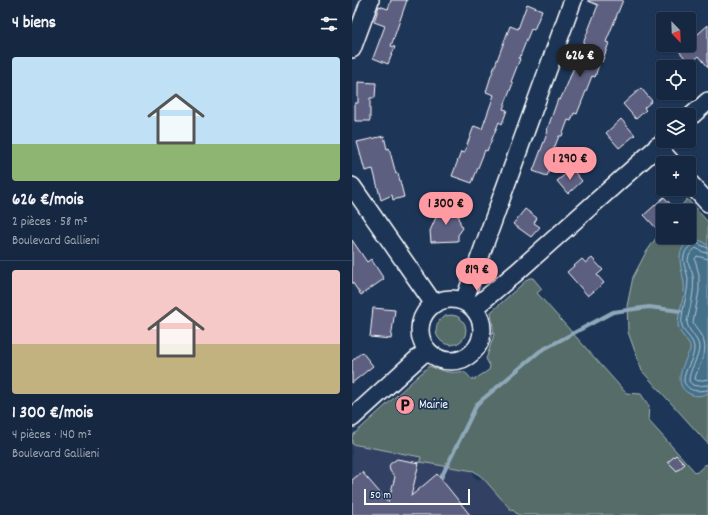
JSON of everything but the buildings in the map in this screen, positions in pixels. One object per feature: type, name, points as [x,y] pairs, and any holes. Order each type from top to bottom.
[{"type":"street","points":[[352,49],[370,0]]},
{"type":"street","points":[[469,304],[573,0]]},
{"type":"street","points":[[696,112],[708,101]]},
{"type":"street","points":[[469,304],[522,267],[656,148]]},
{"type":"street","points":[[352,186],[434,304]]},
{"type":"street","points":[[696,190],[708,203]]},
{"type":"street","points":[[451,298],[469,304],[480,318],[483,333],[479,344],[473,352],[463,359],[452,361],[433,356],[427,350],[421,339],[420,325],[424,313],[434,304],[451,298]]},
{"type":"street","points":[[352,418],[427,350]]},
{"type":"shaded area","points":[[352,444],[421,457],[420,462],[474,471],[473,476],[475,479],[478,480],[483,478],[511,511],[513,510],[518,515],[352,515]]},
{"type":"green space","points":[[687,199],[692,204],[683,204]]},
{"type":"green space","points":[[696,209],[708,222],[708,444],[642,371],[628,332],[627,306],[633,277],[645,254],[656,238],[656,244],[696,244]]},
{"type":"green space","points":[[529,278],[533,278],[542,289],[537,293],[626,393],[641,394],[649,406],[648,420],[696,473],[706,464],[708,466],[708,515],[518,515],[513,510],[512,511],[483,478],[474,471],[420,462],[421,457],[352,444],[352,436],[429,366],[448,372],[463,372],[466,373],[471,379],[475,379],[489,370],[490,366],[486,359],[494,335],[491,312]]},
{"type":"green space","points":[[451,315],[462,319],[466,330],[462,341],[451,345],[440,341],[436,330],[440,319]]},
{"type":"water","points":[[696,239],[704,242],[708,246],[708,393],[697,396],[684,390],[680,380],[682,367],[690,350],[690,346],[679,330],[678,325],[684,291],[680,262],[682,249],[686,244],[696,244]]},
{"type":"waterway","points":[[439,482],[477,404],[540,351],[613,312],[649,307],[680,311]]},
{"type":"place","name":"Mairie","points":[[405,405]]}]
